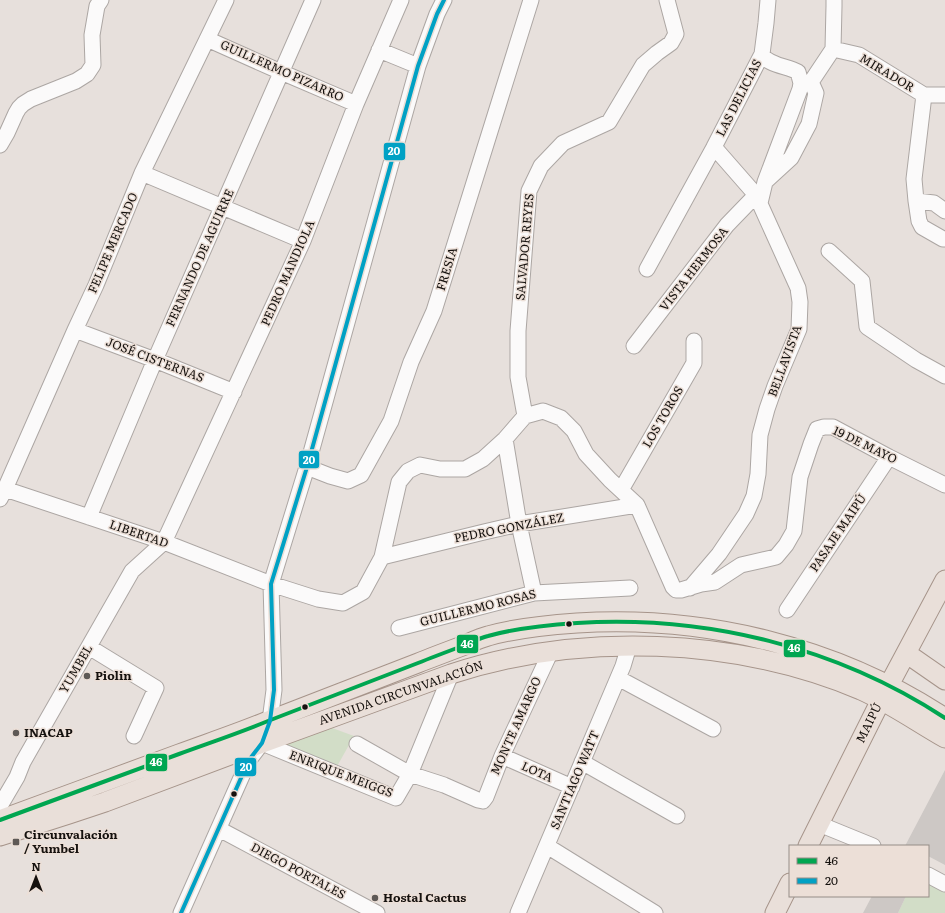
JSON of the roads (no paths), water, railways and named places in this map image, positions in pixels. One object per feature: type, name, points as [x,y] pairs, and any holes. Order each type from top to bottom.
[{"type":"main road","name":"MAIPÚ","points":[[808,845],[906,652],[945,580]]},
{"type":"main road","name":"AVENIDA CIRCUNVALACIÓN","points":[[0,820],[270,721],[487,636],[566,624],[618,622],[675,624],[765,639],[794,647],[871,677],[885,693],[945,738]]},
{"type":"main road","points":[[629,646],[645,622]]},
{"type":"main road","name":"AVENIDA CIRCUNVALACIÓN","points":[[0,836],[105,802],[451,674],[500,660],[550,651],[577,648],[663,646],[714,651],[764,660],[837,681],[860,690],[885,693],[920,702],[945,718]]},
{"type":"main road","points":[[906,652],[945,680]]},
{"type":"main road","points":[[775,913],[789,885]]},
{"type":"street","points":[[0,145],[8,133],[16,113],[23,104],[31,99],[76,81],[87,74],[93,65],[92,35],[97,6],[101,0]]},
{"type":"street","name":"FELIPE MERCADO","points":[[2,494],[96,285],[142,173],[226,0]]},
{"type":"street","name":"FERNANDO DE AGUIRRE","points":[[89,517],[155,360],[312,0]]},
{"type":"street","name":"PEDRO MANDIOLA","points":[[164,542],[303,241],[356,104],[400,0]]},
{"type":"street","points":[[181,913],[249,760],[262,743],[270,721],[274,690],[271,584],[307,467],[418,66],[437,14],[444,0]]},
{"type":"street","name":"FRESIA","points":[[307,467],[348,481],[361,475],[391,421],[411,362],[434,311],[531,0]]},
{"type":"street","name":"SALVADOR REYES","points":[[524,416],[518,377],[518,331],[530,191],[541,166],[563,143],[609,122],[643,65],[670,43],[676,34],[667,0]]},
{"type":"street","name":"LAS DELICIAS","points":[[647,269],[714,147],[762,54],[768,0]]},
{"type":"street","points":[[758,199],[800,89],[810,80],[833,49],[834,0]]},
{"type":"street","name":"GUILLERMO PIZARRO","points":[[207,39],[356,104]]},
{"type":"street","name":"MIRADOR","points":[[833,49],[859,55],[924,95],[945,95]]},
{"type":"street","points":[[379,50],[418,66]]},
{"type":"street","points":[[762,54],[767,60],[793,69],[810,80],[816,93],[809,124],[791,158],[765,182]]},
{"type":"street","points":[[924,95],[914,179],[916,201],[919,221],[922,227],[945,239]]},
{"type":"street","name":"LAS DELICIAS","points":[[714,147],[758,199]]},
{"type":"street","points":[[142,173],[303,241]]},
{"type":"street","name":"VISTA HERMOSA","points":[[634,346],[727,225],[758,199]]},
{"type":"street","name":"BELLAVISTA","points":[[690,588],[719,554],[746,514],[754,496],[758,474],[760,435],[767,409],[799,329],[800,302],[798,288],[758,199]]},
{"type":"street","points":[[916,201],[934,203],[945,211]]},
{"type":"street","points":[[829,251],[862,281],[867,327],[916,360],[945,376]]},
{"type":"street","name":"JOSÉ CISTERNAS","points":[[75,330],[234,392]]},
{"type":"street","name":"LOS TOROS","points":[[621,490],[694,363],[694,341]]},
{"type":"street","points":[[271,584],[318,599],[343,603],[362,592],[382,557],[399,482],[408,472],[420,465],[440,469],[465,469],[483,459],[505,439],[524,416],[543,411],[561,418],[574,431],[586,454],[610,480],[637,505],[673,587],[676,590],[690,588]]},
{"type":"street","name":"19 DE MAYO","points":[[690,588],[701,584],[715,582],[741,565],[776,557],[786,545],[794,531],[800,477],[817,429],[833,427],[889,457],[945,484]]},
{"type":"street","points":[[505,439],[519,524],[534,593]]},
{"type":"street","name":"PASAJE MAIPÚ","points":[[787,610],[889,457]]},
{"type":"street","name":"LIBERTAD","points":[[2,494],[89,517],[164,542],[271,584]]},
{"type":"street","name":"PEDRO GONZÁLEZ","points":[[382,557],[519,524],[637,505]]},
{"type":"street","name":"YUMBEL","points":[[0,806],[17,777],[23,762],[132,571],[164,542]]},
{"type":"street","name":"GUILLERMO ROSAS","points":[[399,628],[534,593],[630,588]]},
{"type":"street","name":"SANTIAGO WATT","points":[[518,913],[623,666],[629,646]]},
{"type":"street","points":[[89,647],[156,688],[134,736]]},
{"type":"street","name":"MONTE AMARGO","points":[[410,774],[444,785],[483,801],[550,651]]},
{"type":"street","points":[[357,744],[410,774],[451,674]]},
{"type":"street","points":[[618,678],[713,730]]},
{"type":"street","name":"ENRIQUE MEIGGS","points":[[262,743],[396,798],[410,774]]},
{"type":"street","name":"LOTA","points":[[502,756],[572,787]]},
{"type":"street","points":[[582,762],[676,816]]},
{"type":"street","points":[[0,783],[17,777]]},
{"type":"street","points":[[819,824],[871,845]]},
{"type":"street","name":"DIEGO PORTALES","points":[[219,829],[377,913]]},
{"type":"street","points":[[547,846],[655,913]]},
{"type":"street","points":[[929,875],[945,884]]},
{"type":"place","name":"Piolin","points":[[87,676]]},
{"type":"place","name":"INACAP","points":[[16,733]]},
{"type":"place","name":"Circunvalación / Yumbel","points":[[16,842]]},
{"type":"place","name":"Hostal Cactus","points":[[375,898]]}]
